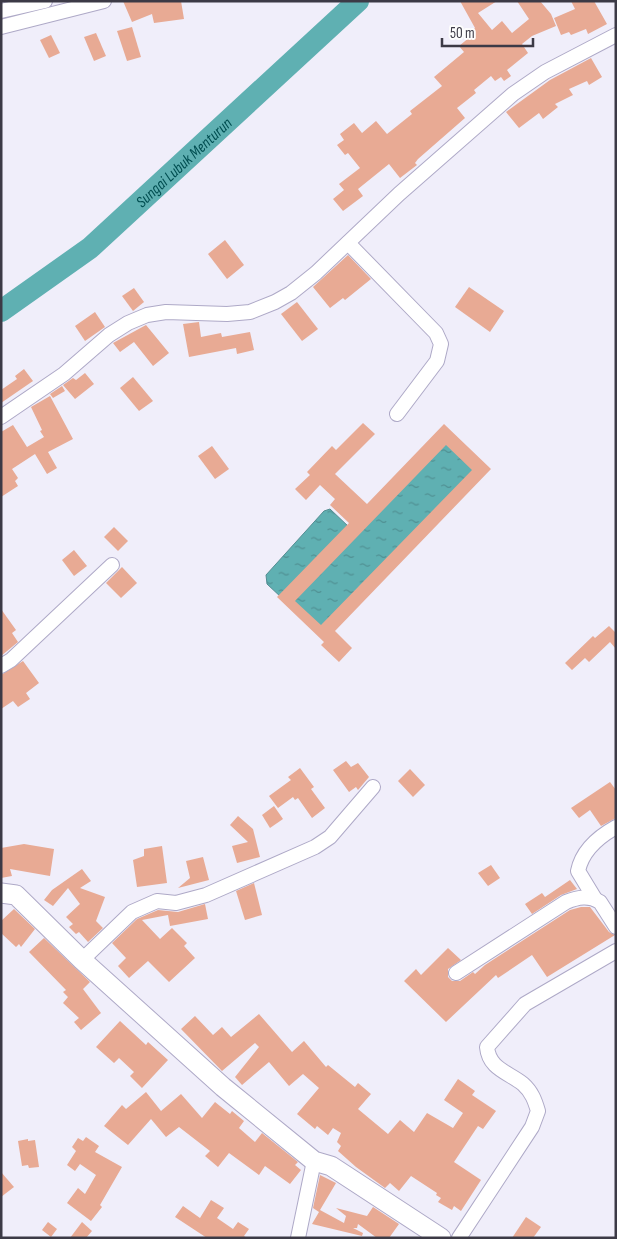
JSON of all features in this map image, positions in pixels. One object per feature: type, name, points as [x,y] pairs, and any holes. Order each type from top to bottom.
[{"type":"street","points":[[1,11],[45,1]]},
{"type":"street","points":[[1,27],[104,1]]},
{"type":"street","points":[[1,417],[64,374],[109,335],[128,323],[146,315],[166,312],[227,314],[250,312],[291,293],[316,273],[399,194],[513,94],[545,72],[616,35]]},
{"type":"street","points":[[348,243],[436,333],[441,344],[437,361],[397,414]]},
{"type":"street","points":[[1,666],[11,660],[112,565]]},
{"type":"street","points":[[82,960],[132,912],[156,901],[176,903],[206,895],[315,847],[330,836],[373,786]]},
{"type":"street","points":[[616,827],[594,842],[578,871],[595,899],[600,902],[616,927]]},
{"type":"street","points":[[1,893],[16,895],[82,960],[223,1087],[314,1161],[332,1166],[441,1238]]},
{"type":"street","points":[[456,973],[566,902],[577,898],[595,899]]},
{"type":"street","points":[[459,1238],[532,1127],[538,1111],[532,1095],[523,1084],[493,1064],[488,1057],[487,1047],[526,1004],[616,951]]},
{"type":"street","points":[[298,1238],[314,1161]]},
{"type":"water","points":[[447,441],[475,469],[326,626],[314,628],[267,584],[266,575],[324,511],[330,509],[349,527]]},
{"type":"building","points":[[123,1],[181,1],[184,19],[154,23],[152,14],[132,22]]},
{"type":"building","points":[[460,1],[497,1],[478,13],[492,30],[502,21],[512,33],[529,19],[517,1],[540,1],[551,14],[556,26],[532,36],[522,44],[528,53],[507,70],[511,76],[504,81],[501,77],[495,81],[491,76],[474,90],[476,93],[457,108],[465,118],[418,159],[415,163],[417,165],[400,178],[389,164],[358,189],[363,196],[343,211],[333,199],[344,190],[339,184],[360,168],[348,153],[345,155],[337,145],[344,140],[340,134],[354,123],[362,133],[376,121],[387,134],[412,114],[410,111],[442,86],[434,77],[464,52],[459,46],[470,37],[468,34],[475,28]]},
{"type":"building","points":[[571,1],[594,1],[607,24],[588,34],[586,29],[571,35],[569,32],[561,35],[554,18],[575,9]]},
{"type":"building","points":[[132,27],[141,57],[127,61],[117,31]]},
{"type":"building","points":[[96,33],[106,56],[94,61],[84,37]]},
{"type":"building","points":[[51,35],[60,53],[49,58],[40,40]]},
{"type":"building","points":[[591,58],[602,77],[589,85],[587,81],[569,89],[573,95],[555,104],[558,107],[543,119],[539,113],[519,128],[506,112],[550,80]]},
{"type":"building","points":[[225,240],[244,265],[227,279],[208,254]]},
{"type":"building","points":[[348,255],[371,279],[345,300],[343,298],[330,308],[313,287]]},
{"type":"building","points":[[469,287],[504,311],[490,332],[455,307]]},
{"type":"building","points":[[134,288],[144,302],[133,311],[122,296]]},
{"type":"building","points":[[297,302],[318,329],[302,341],[281,314]]},
{"type":"building","points":[[95,312],[105,327],[85,341],[75,326]]},
{"type":"building","points":[[199,322],[201,337],[221,333],[222,337],[250,332],[254,350],[237,354],[236,348],[189,357],[183,324]]},
{"type":"building","points":[[146,325],[169,353],[153,366],[134,342],[120,352],[113,343]]},
{"type":"building","points":[[24,369],[33,381],[1,403],[1,390],[17,379],[15,376]]},
{"type":"building","points":[[85,373],[94,384],[75,399],[63,385],[73,378],[76,380]]},
{"type":"building","points":[[133,377],[153,401],[139,411],[120,388]]},
{"type":"building","points":[[62,386],[65,391],[53,398],[50,394]]},
{"type":"building","points":[[50,396],[73,439],[48,452],[57,468],[47,474],[35,454],[12,469],[18,478],[15,481],[18,486],[1,497],[1,432],[13,425],[27,447],[44,437],[31,407]]},
{"type":"building","points":[[363,423],[375,434],[335,474],[367,504],[444,424],[491,469],[335,631],[352,648],[339,662],[321,645],[324,642],[277,597],[349,523],[330,505],[335,499],[320,485],[306,500],[295,489],[310,475],[307,472],[332,446],[336,450]],"holes":[[[446,445],[472,470],[321,625],[295,601]]]},
{"type":"building","points":[[212,446],[229,469],[215,479],[198,456]]},
{"type":"building","points":[[114,527],[128,541],[118,551],[104,537]]},
{"type":"building","points":[[74,550],[87,566],[74,576],[62,560]]},
{"type":"building","points":[[122,567],[137,583],[121,598],[106,583]]},
{"type":"building","points":[[1,609],[16,630],[12,633],[18,642],[1,656]]},
{"type":"building","points":[[609,626],[616,633],[616,649],[610,642],[589,662],[585,658],[572,670],[565,663],[593,636],[595,638]]},
{"type":"building","points":[[23,661],[39,683],[26,693],[30,699],[18,707],[13,701],[1,709],[1,675]]},
{"type":"building","points":[[346,761],[351,767],[358,763],[369,777],[358,790],[356,787],[349,792],[333,770]]},
{"type":"building","points":[[300,768],[314,787],[311,789],[325,808],[312,818],[298,798],[295,800],[293,797],[278,808],[269,796],[291,780],[288,777]]},
{"type":"building","points":[[410,769],[425,785],[413,797],[398,781]]},
{"type":"building","points":[[610,782],[616,790],[616,818],[601,826],[590,810],[579,818],[571,808]]},
{"type":"building","points":[[274,806],[283,819],[270,828],[262,815]]},
{"type":"building","points":[[238,816],[253,829],[260,857],[237,863],[232,846],[248,842],[230,825]]},
{"type":"building","points":[[24,844],[54,849],[50,876],[10,869],[12,876],[1,878],[1,848]]},
{"type":"building","points":[[162,846],[167,883],[137,887],[133,860],[144,856],[144,849]]},
{"type":"building","points":[[203,857],[209,880],[178,888],[190,878],[186,861]]},
{"type":"building","points":[[491,865],[500,878],[488,886],[478,873]]},
{"type":"building","points":[[82,869],[91,881],[80,888],[105,897],[96,921],[103,928],[88,942],[79,932],[76,934],[69,927],[73,924],[66,917],[80,904],[68,888],[53,906],[44,900],[52,890]]},
{"type":"building","points":[[570,880],[577,889],[561,895],[532,914],[525,904],[542,893],[545,897]]},
{"type":"building","points":[[254,883],[262,915],[245,920],[236,891]]},
{"type":"building","points":[[205,904],[208,919],[170,926],[168,915],[142,920],[160,939],[172,928],[187,943],[184,946],[195,958],[169,982],[148,961],[129,978],[118,966],[126,958],[112,943],[137,919],[158,910],[178,912]]},
{"type":"building","points":[[590,907],[609,932],[615,935],[547,977],[532,955],[498,978],[496,975],[446,1022],[404,981],[416,969],[421,975],[448,948],[461,960],[448,969],[448,977],[452,981],[460,981],[473,972],[475,974],[485,965],[570,910]]},
{"type":"building","points":[[14,909],[35,929],[21,947],[19,944],[16,947],[1,933],[1,921]]},
{"type":"building","points":[[44,938],[90,982],[83,989],[101,1013],[81,1030],[74,1022],[79,1018],[63,1003],[68,997],[63,992],[66,990],[29,952]]},
{"type":"building","points":[[259,1014],[292,1052],[304,1041],[326,1067],[328,1065],[355,1087],[358,1083],[371,1094],[358,1109],[388,1134],[400,1120],[414,1132],[427,1113],[453,1128],[463,1113],[444,1100],[458,1079],[475,1091],[472,1095],[496,1111],[483,1129],[478,1126],[454,1162],[481,1180],[461,1211],[454,1206],[452,1210],[438,1202],[441,1198],[436,1195],[437,1193],[411,1176],[399,1191],[390,1183],[385,1188],[356,1167],[338,1151],[341,1146],[337,1142],[341,1133],[333,1128],[328,1135],[317,1126],[315,1129],[297,1114],[319,1088],[303,1074],[289,1086],[269,1062],[242,1085],[235,1077],[259,1047],[255,1043],[222,1071],[181,1029],[195,1016],[213,1035],[222,1027],[231,1037]]},
{"type":"building","points":[[120,1021],[146,1045],[148,1042],[168,1060],[142,1088],[130,1076],[134,1072],[119,1058],[114,1063],[96,1047]]},
{"type":"building","points":[[146,1092],[161,1111],[181,1094],[202,1118],[215,1102],[230,1114],[232,1111],[244,1121],[239,1128],[255,1142],[262,1133],[298,1162],[295,1165],[301,1170],[290,1184],[265,1166],[259,1175],[229,1153],[218,1167],[205,1156],[210,1151],[179,1127],[166,1137],[151,1119],[128,1145],[104,1126],[122,1105],[126,1109]]},
{"type":"building","points":[[86,1137],[99,1146],[95,1152],[122,1167],[100,1205],[102,1207],[91,1221],[67,1203],[78,1188],[85,1194],[96,1175],[80,1164],[75,1171],[67,1165],[76,1151],[72,1147],[78,1138],[83,1141]]},
{"type":"building","points":[[28,1139],[28,1141],[35,1140],[39,1167],[29,1168],[28,1165],[22,1166],[18,1141]]},
{"type":"building","points":[[1,1172],[14,1187],[1,1197]]},
{"type":"building","points":[[320,1175],[336,1183],[320,1210],[344,1223],[346,1216],[336,1208],[367,1216],[373,1207],[399,1224],[389,1238],[377,1238],[358,1224],[357,1228],[353,1228],[363,1233],[362,1236],[312,1224],[319,1212],[313,1208]]},
{"type":"building","points":[[211,1200],[224,1208],[217,1218],[233,1229],[238,1222],[249,1229],[244,1236],[247,1238],[207,1238],[175,1217],[183,1206],[200,1218]]},
{"type":"building","points":[[526,1217],[541,1227],[533,1238],[512,1238]]},
{"type":"building","points":[[48,1222],[57,1229],[51,1237],[42,1230]]},
{"type":"building","points":[[82,1222],[92,1231],[86,1238],[70,1238]]},
{"type":"waterway","name":"Sungai Lubuk Menturun","points":[[1,311],[90,248],[358,1]]}]
